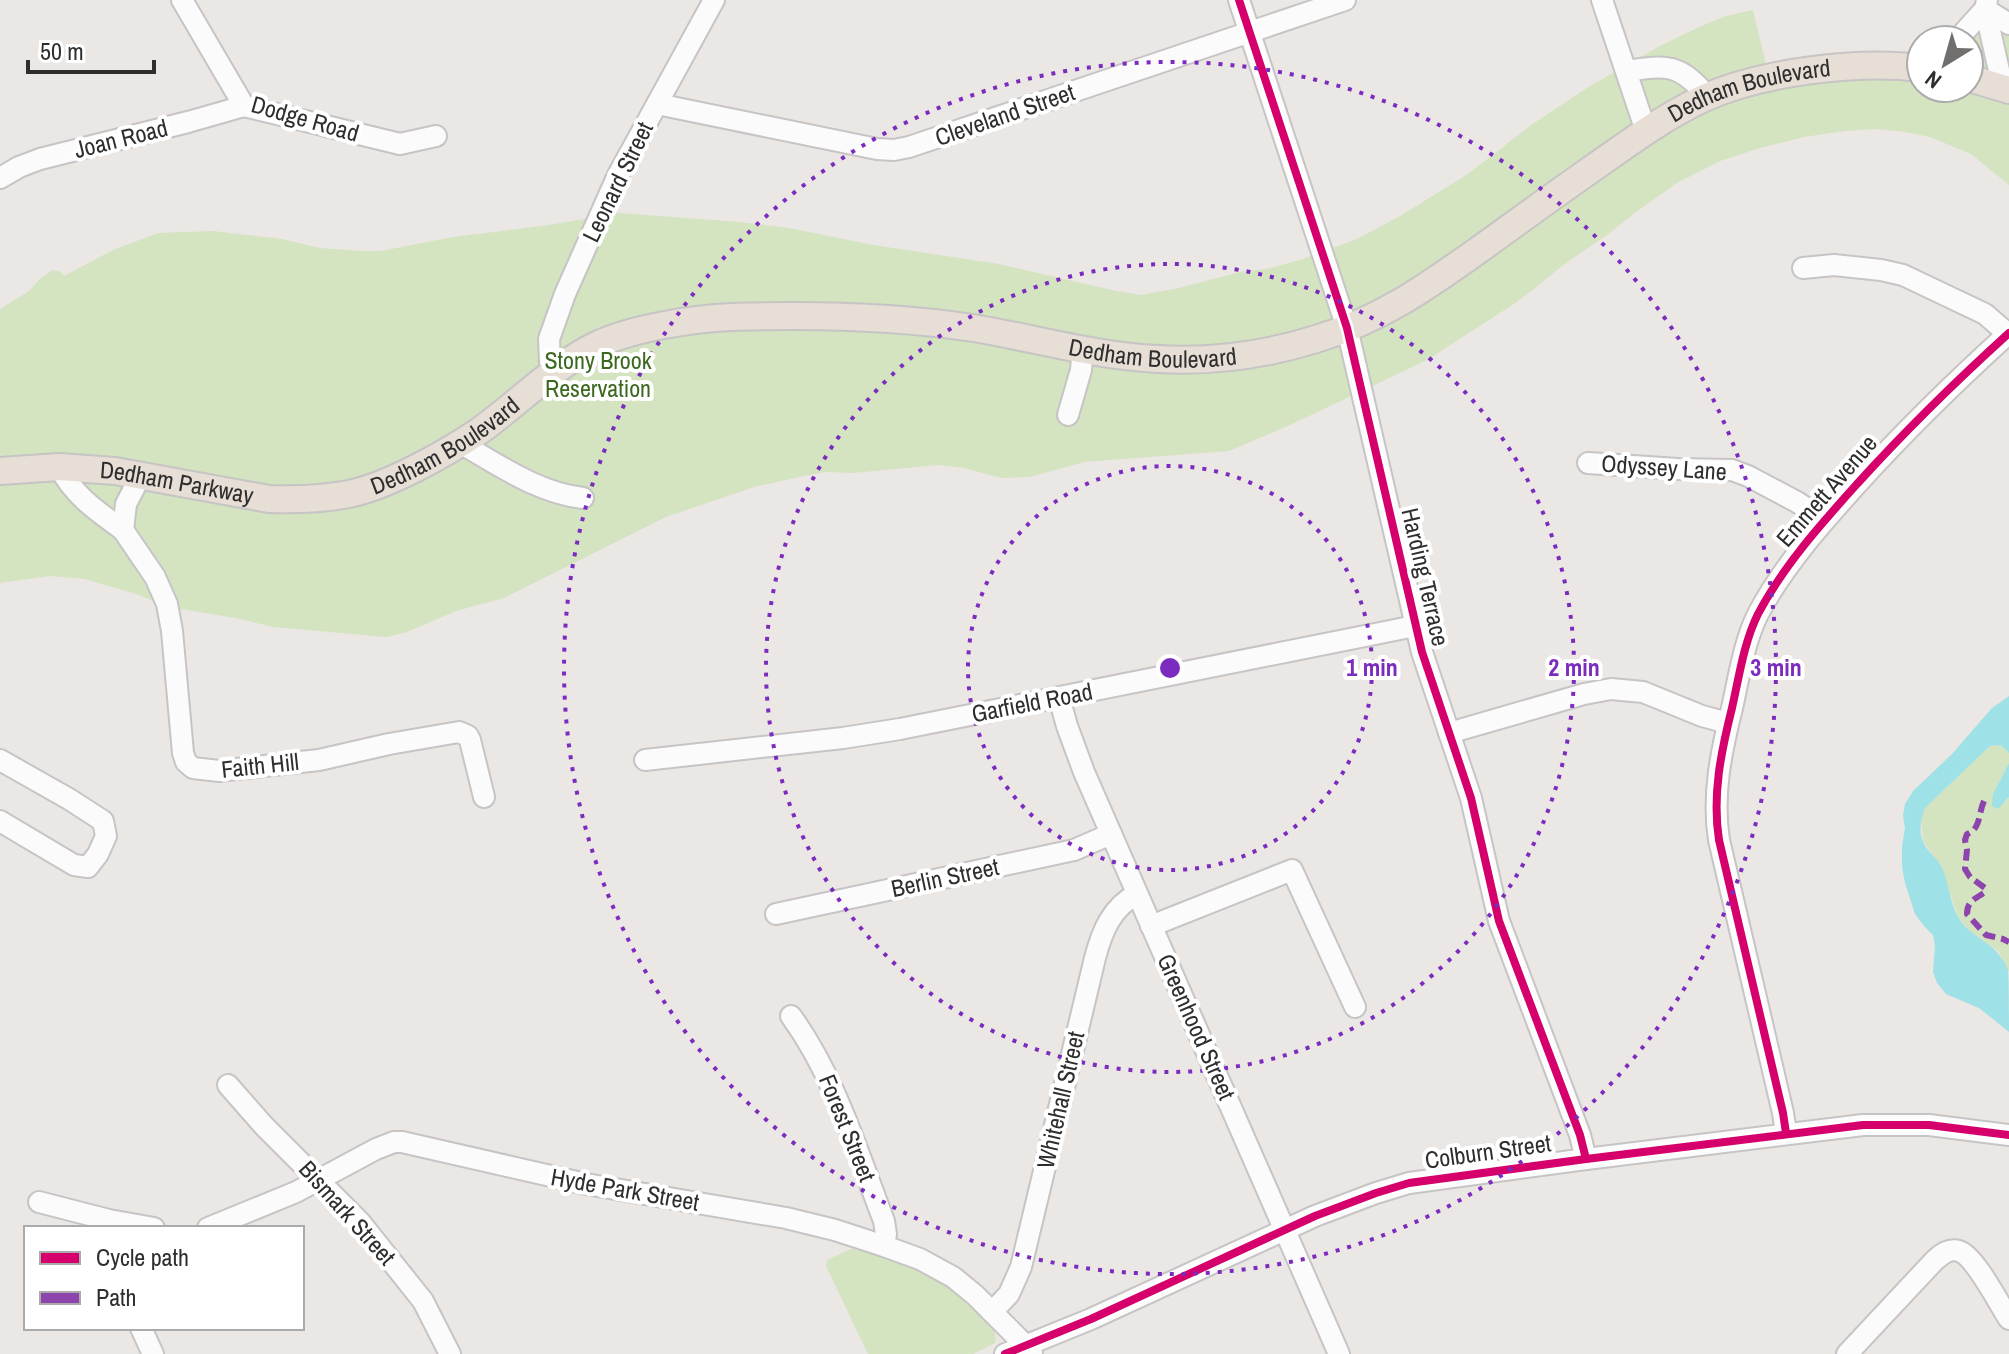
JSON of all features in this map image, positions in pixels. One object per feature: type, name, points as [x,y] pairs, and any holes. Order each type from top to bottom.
[{"type":"main road","name":"Dedham Boulevard","points":[[355,493],[414,468],[460,443],[556,371],[600,344],[671,324],[725,317],[889,318],[1155,359],[1216,359],[1276,350],[1347,328],[1385,312],[1422,290],[1646,131],[1707,96],[1752,82],[1827,69],[1875,65],[1905,67]]},
{"type":"main road","points":[[1985,83],[2006,89]]},
{"type":"main road","name":"Dedham Parkway","points":[[0,471],[90,468],[269,499],[295,500],[355,493]]},
{"type":"street","name":"Dodge Road","points":[[182,0],[244,106],[400,144],[436,136]]},
{"type":"street","name":"Leonard Street","points":[[556,371],[550,362],[549,339],[565,294],[618,175],[714,0]]},
{"type":"street","name":"Harding Terrace","points":[[1239,0],[1347,328],[1415,626],[1475,813],[1499,921],[1578,1129],[1586,1159]]},
{"type":"street","name":"Cleveland Street","points":[[657,104],[894,150],[1345,0]]},
{"type":"street","points":[[1602,0],[1646,131]]},
{"type":"street","points":[[1986,5],[2009,24]]},
{"type":"street","points":[[1973,24],[1986,5]]},
{"type":"street","points":[[1986,5],[2006,89]]},
{"type":"street","points":[[1626,71],[1672,68],[1691,78],[1707,96]]},
{"type":"street","name":"Joan Road","points":[[0,178],[40,159],[244,106]]},
{"type":"street","points":[[1803,268],[1834,265],[1903,275],[1985,314],[2009,334]]},
{"type":"street","name":"Emmett Avenue","points":[[1786,1133],[1719,840],[1716,815],[1728,723],[1754,624],[1789,565],[1824,520],[1884,455],[2009,334]]},
{"type":"street","points":[[1068,415],[1081,370],[1083,348]]},
{"type":"street","points":[[460,443],[539,486],[560,495],[583,498]]},
{"type":"street","name":"Odyssey Lane","points":[[1588,463],[1732,470],[1797,502],[1824,520]]},
{"type":"street","name":"Faith Hill","points":[[59,467],[75,492],[123,530],[155,577],[167,604],[172,631],[183,753],[186,762],[193,768],[219,771],[319,760],[459,732],[470,740],[484,797]]},
{"type":"street","points":[[123,530],[126,504],[141,475]]},
{"type":"street","name":"Garfield Road","points":[[645,760],[863,735],[1415,626]]},
{"type":"street","points":[[1449,733],[1611,689],[1643,692],[1728,723]]},
{"type":"street","name":"Greenhood Street","points":[[1059,697],[1078,756],[1111,834],[1339,1354]]},
{"type":"street","points":[[0,760],[103,821],[106,836],[88,867],[74,865],[0,821]]},
{"type":"street","name":"Berlin Street","points":[[776,914],[1074,850],[1111,834]]},
{"type":"street","points":[[1151,926],[1292,870],[1355,1007]]},
{"type":"street","name":"Whitehall Street","points":[[992,1312],[1009,1294],[1021,1267],[1098,946],[1112,915],[1124,901],[1137,894]]},
{"type":"street","name":"Forest Street","points":[[791,1016],[812,1047],[835,1093],[884,1221],[884,1246]]},
{"type":"street","name":"Bismark Street","points":[[228,1085],[264,1126],[360,1222],[418,1294],[450,1354]]},
{"type":"street","name":"Colburn Street","points":[[1006,1354],[1030,1350],[1285,1230],[1366,1196],[1409,1183],[1863,1125],[1952,1127],[2009,1135]]},
{"type":"street","name":"Hyde Park Street","points":[[213,1226],[284,1198],[376,1149],[402,1142],[586,1184],[786,1218],[884,1246],[943,1271],[964,1286],[1030,1350]]},
{"type":"street","points":[[39,1202],[143,1226]]},
{"type":"street","points":[[1847,1354],[1945,1252],[1962,1252],[1972,1261],[2009,1319]]},
{"type":"street","points":[[142,1330],[153,1354]]},
{"type":"green space","name":"Stony Brook Reservation","points":[[1753,10],[1767,69],[1881,53],[1905,54],[1905,104],[1985,104],[1985,34],[2009,35],[2009,185],[1971,154],[1930,137],[1905,132],[1876,129],[1845,131],[1760,148],[1720,161],[1677,183],[1517,302],[1427,360],[1229,451],[1084,462],[1030,477],[1002,478],[938,465],[853,473],[825,472],[754,487],[666,517],[504,598],[456,611],[407,632],[386,637],[274,627],[169,607],[85,579],[50,576],[0,583],[0,309],[29,291],[53,270],[64,276],[113,250],[158,233],[213,231],[282,239],[320,248],[381,251],[453,237],[619,213],[789,228],[873,245],[999,264],[1141,295],[1266,269],[1357,239],[1468,174],[1531,125],[1587,88],[1658,47],[1726,16]]},
{"type":"green space","points":[[2001,745],[2009,752],[2009,763],[1993,794],[2006,802],[2009,797],[2009,972],[1999,952],[1970,931],[1958,917],[1940,865],[1923,841],[1921,819],[1925,808],[1990,746]]},
{"type":"green space","points":[[851,1249],[897,1260],[940,1279],[962,1296],[990,1326],[995,1343],[973,1354],[868,1354],[826,1266],[827,1260]]},
{"type":"water","points":[[2009,696],[2009,753],[2001,745],[1990,746],[1925,808],[1921,835],[1923,843],[1943,870],[1958,917],[1970,931],[1997,952],[2008,970],[2009,1032],[1979,1008],[1946,994],[1937,983],[1933,972],[1933,935],[1915,914],[1905,883],[1902,846],[1905,804],[1913,791],[1952,754],[1992,708]]},
{"type":"water","points":[[2009,763],[2009,797],[1998,809],[1992,806],[1993,794]]},
{"type":"marked path","points":[[1984,801],[1977,825],[1965,840],[1965,869],[1985,888],[1984,893],[1970,904],[1967,914],[1986,935],[2009,942]]},
{"type":"cycle path","points":[[1239,0],[1347,328],[1422,652],[1471,798],[1499,921],[1580,1135],[1586,1159]]},
{"type":"cycle path","points":[[1786,1133],[1717,823],[1721,757],[1745,648],[1768,596],[1817,530],[1912,426],[2009,333]]},
{"type":"cycle path","points":[[1005,1354],[1091,1319],[1315,1216],[1409,1183],[1863,1125],[1929,1125],[2009,1135]]}]
